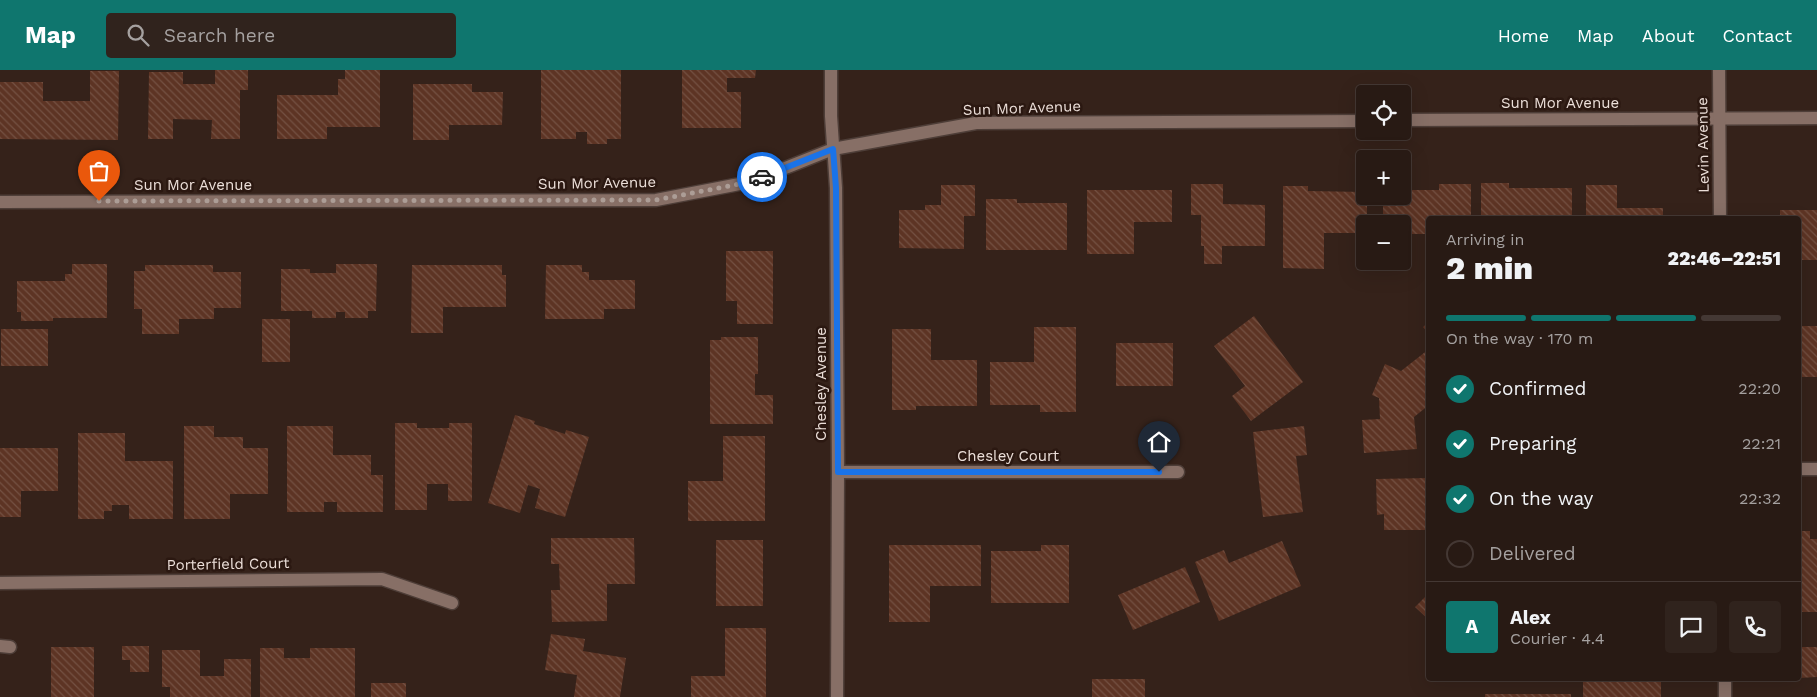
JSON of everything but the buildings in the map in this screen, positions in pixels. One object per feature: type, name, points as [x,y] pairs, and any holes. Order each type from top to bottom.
[{"type":"street","name":"Chesley Avenue","points":[[831,70],[836,188],[837,697]]},
{"type":"street","name":"Levin Avenue","points":[[1719,70],[1720,216]]},
{"type":"street","name":"Sun Mor Avenue","points":[[1411,120],[1817,118]]},
{"type":"street","name":"Sun Mor Avenue","points":[[0,202],[656,200],[750,182],[833,149],[976,123],[1356,121]]},
{"type":"street","points":[[1801,469],[1817,469]]},
{"type":"street","name":"Chesley Court","points":[[838,472],[1178,472]]},
{"type":"street","name":"Porterfield Court","points":[[0,583],[382,579],[452,604]]},
{"type":"street","points":[[1725,681],[1725,697]]},
{"type":"way so far","points":[[99,201],[656,200],[750,182],[762,177]]},
{"type":"route","points":[[762,177],[833,149],[836,188],[838,472],[1159,472]]}]
